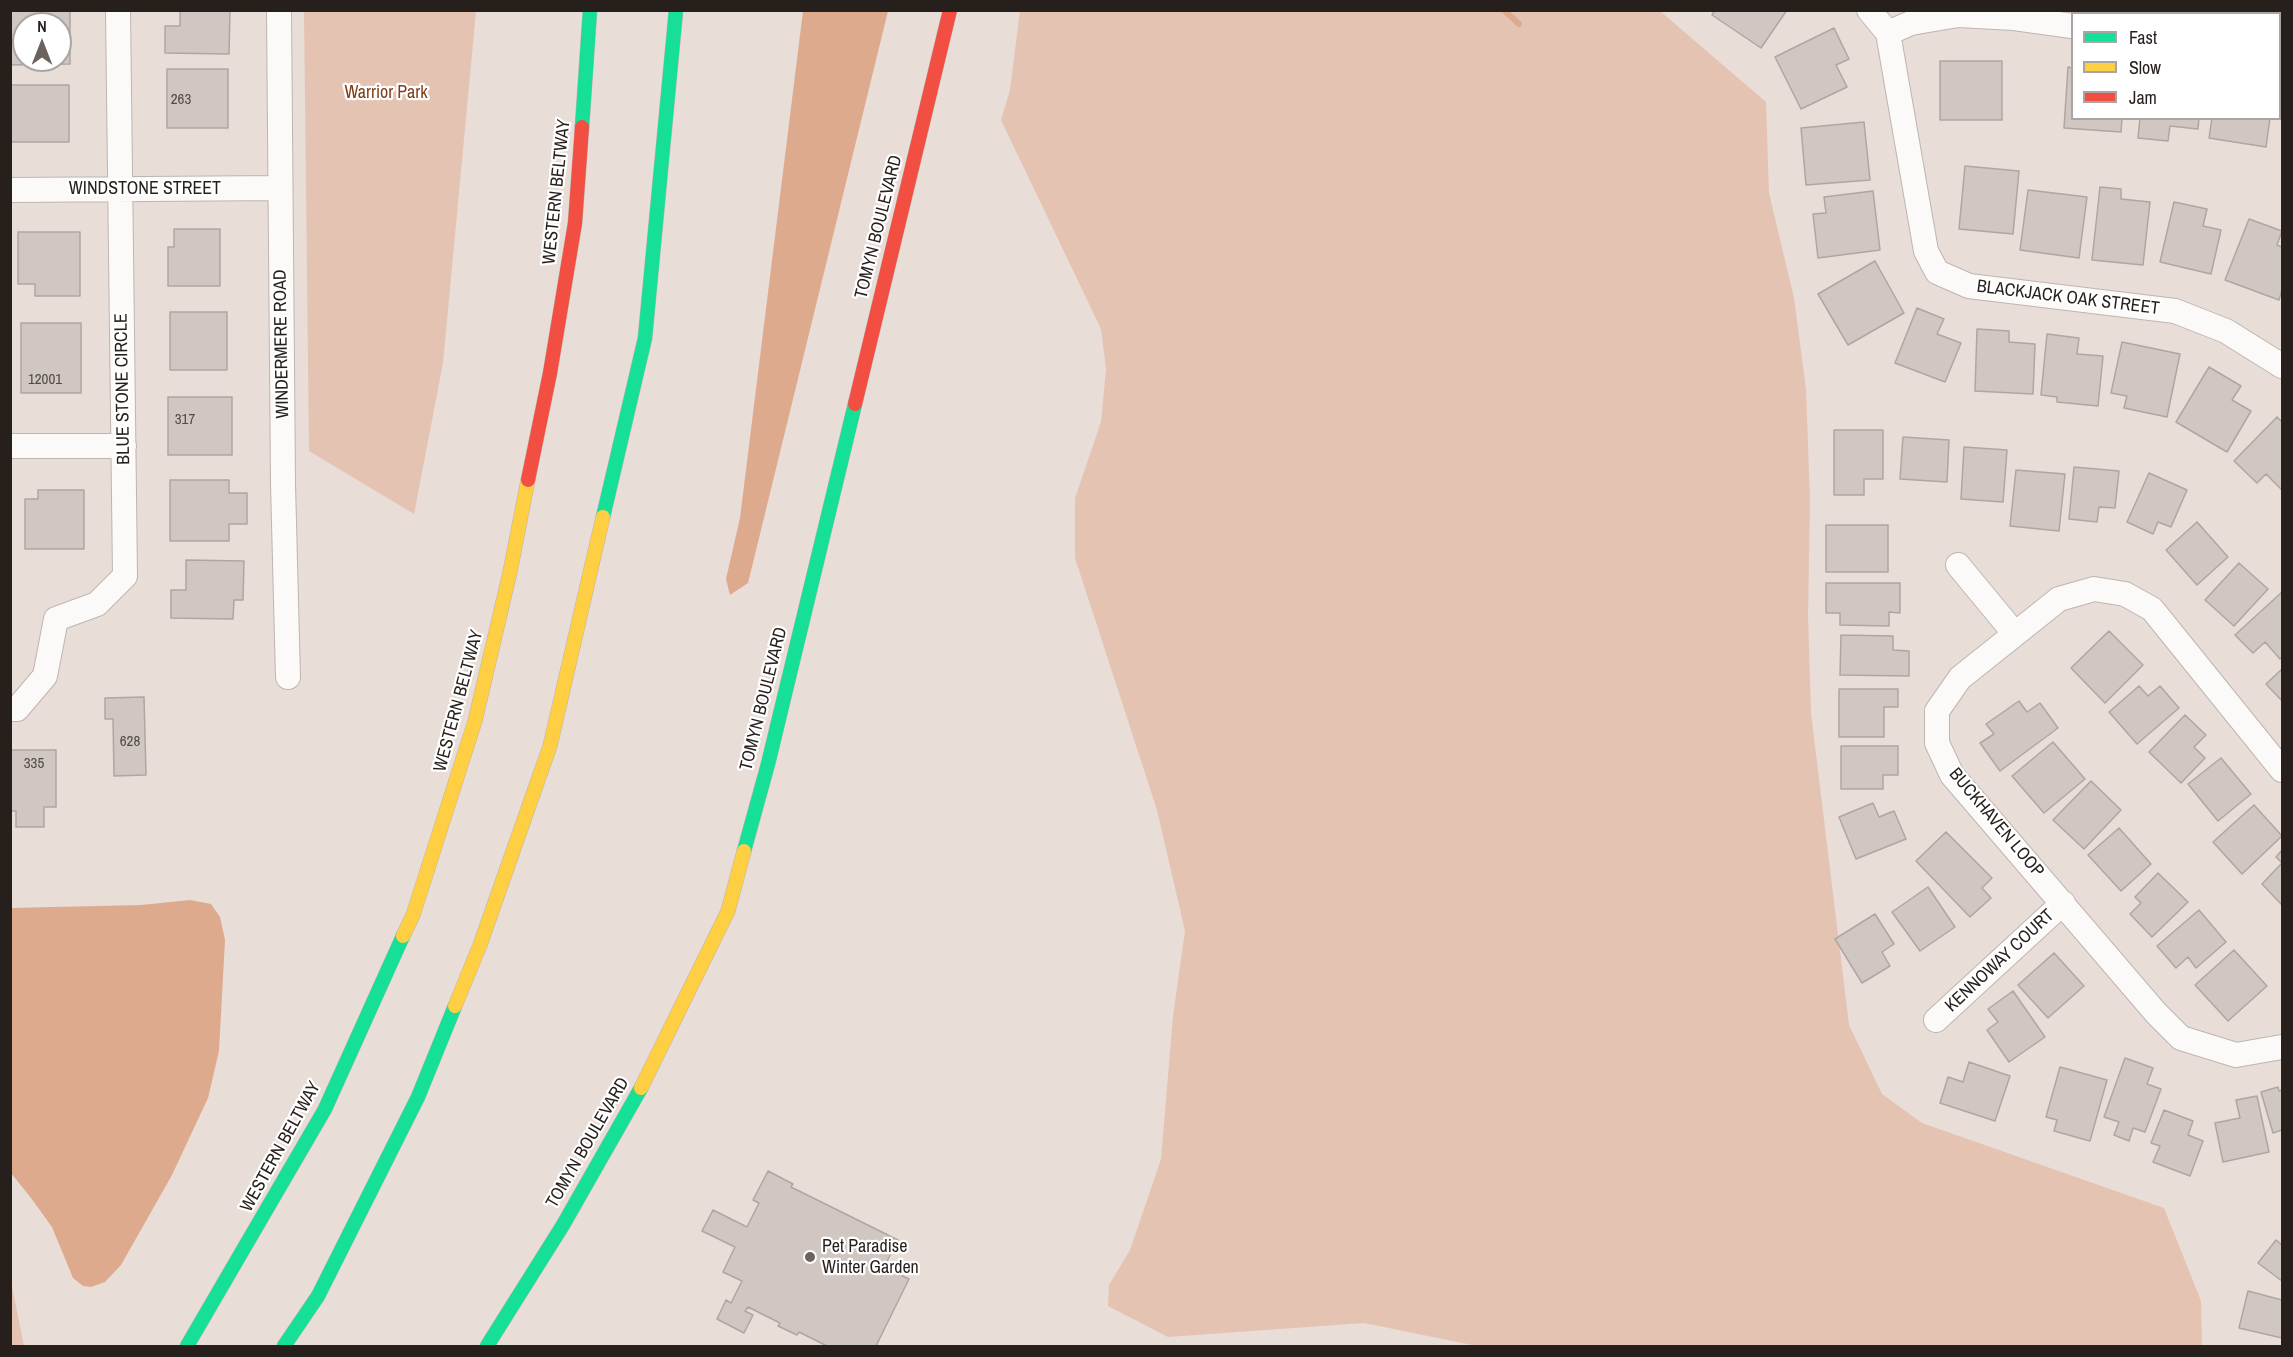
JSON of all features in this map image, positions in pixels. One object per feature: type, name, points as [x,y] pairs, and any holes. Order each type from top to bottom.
[{"type":"main road","name":"WESTERN BELTWAY","points":[[187,1347],[325,1109],[412,915],[475,721],[510,572],[550,372],[575,223],[590,10]]},
{"type":"main road","points":[[645,338],[676,10]]},
{"type":"main road","points":[[284,1347],[318,1296],[422,1086],[480,945],[546,757],[645,338],[687,10]]},
{"type":"main road","name":"TOMYN BOULEVARD","points":[[487,1347],[563,1225],[636,1097],[728,911],[770,752],[950,10]]},
{"type":"street","name":"BLUE STONE CIRCLE","points":[[10,709],[17,709],[45,676],[56,619],[97,604],[125,576],[118,10]]},
{"type":"street","name":"WINDERMERE ROAD","points":[[279,10],[283,495],[288,677]]},
{"type":"street","name":"BLACKJACK OAK STREET","points":[[1869,10],[1888,33],[1926,251],[1937,272],[1969,286],[2175,311],[2226,331],[2283,366]]},
{"type":"street","points":[[1888,33],[1911,23],[1959,15],[2014,18],[2071,26]]},
{"type":"street","name":"WINDSTONE STREET","points":[[10,190],[280,188]]},
{"type":"street","points":[[10,446],[124,446]]},
{"type":"street","points":[[1959,565],[2015,634]]},
{"type":"street","name":"BUCKHAVEN LOOP","points":[[2283,770],[2152,609],[2125,594],[2094,589],[2059,599],[1960,678],[1937,711],[1937,743],[1952,776],[2156,1013],[2181,1038],[2236,1055],[2283,1047]]},
{"type":"street","name":"KENNOWAY COURT","points":[[1936,1020],[2063,903]]},
{"type":"green space","points":[[1020,10],[1660,11],[1766,102],[1769,193],[1794,298],[1806,389],[1810,501],[1808,616],[1811,713],[1849,1025],[1882,1094],[1922,1123],[2164,1208],[2201,1301],[2202,1346],[1477,1346],[1364,1323],[1168,1337],[1108,1306],[1109,1285],[1130,1250],[1161,1159],[1173,1016],[1185,931],[1157,810],[1075,558],[1075,498],[1101,422],[1106,369],[1101,329],[1001,120],[1010,90]]},
{"type":"green space","name":"Warrior Park","points":[[304,11],[476,11],[443,363],[414,514],[309,451]]},
{"type":"green space","points":[[11,1282],[24,1346],[11,1346]]},
{"type":"shaded area","points":[[803,11],[888,11],[748,583],[730,595],[726,579],[740,518]]},
{"type":"shaded area","points":[[190,900],[211,904],[220,917],[225,940],[219,1051],[208,1098],[172,1175],[121,1265],[105,1282],[91,1287],[83,1286],[73,1278],[52,1227],[11,1173],[11,908],[141,905]]},
{"type":"building","points":[[10,10],[70,10],[70,12],[12,12],[12,65],[10,65]]},
{"type":"building","points":[[180,10],[230,10],[229,54],[165,53],[165,26],[180,26]]},
{"type":"building","points":[[1715,10],[1787,10],[1761,48],[1712,15]]},
{"type":"building","points":[[1834,28],[1849,59],[1836,65],[1847,87],[1801,109],[1775,57]]},
{"type":"building","points":[[1940,61],[2002,61],[2002,120],[1940,120]]},
{"type":"building","points":[[2068,67],[2071,68],[2071,120],[2122,120],[2121,132],[2064,128]]},
{"type":"building","points":[[167,69],[228,69],[228,128],[167,128]]},
{"type":"building","points":[[10,85],[69,85],[69,142],[10,142]]},
{"type":"building","points":[[2140,120],[2199,120],[2198,129],[2170,126],[2168,141],[2138,138]]},
{"type":"building","points":[[2212,120],[2270,120],[2266,147],[2209,138]]},
{"type":"building","points":[[1864,122],[1870,180],[1806,185],[1801,128]]},
{"type":"building","points":[[1965,166],[2019,171],[2013,234],[1959,229]]},
{"type":"building","points":[[2100,187],[2121,189],[2121,199],[2150,202],[2143,265],[2092,260]]},
{"type":"building","points":[[2028,190],[2087,197],[2079,258],[2020,250]]},
{"type":"building","points":[[1873,191],[1880,250],[1818,258],[1813,214],[1826,213],[1824,197]]},
{"type":"building","points":[[2174,202],[2207,209],[2203,226],[2221,230],[2211,274],[2160,262]]},
{"type":"building","points":[[2249,219],[2282,231],[2277,245],[2282,247],[2282,290],[2279,300],[2225,280]]},
{"type":"building","points":[[174,229],[220,229],[220,286],[168,286],[168,247],[174,247]]},
{"type":"building","points":[[18,232],[80,232],[80,296],[35,296],[35,284],[18,284]]},
{"type":"building","points":[[1875,261],[1904,313],[1848,345],[1818,294]]},
{"type":"building","points":[[1917,308],[1944,319],[1937,334],[1961,343],[1945,382],[1895,363]]},
{"type":"building","points":[[170,312],[227,312],[227,370],[170,370]]},
{"type":"building","points":[[21,323],[81,323],[81,393],[21,393]]},
{"type":"building","points":[[1977,329],[2009,331],[2009,342],[2035,344],[2033,394],[1975,391]]},
{"type":"building","points":[[2047,334],[2079,338],[2077,354],[2103,356],[2098,406],[2057,402],[2057,397],[2041,395]]},
{"type":"building","points":[[2122,342],[2180,354],[2167,417],[2124,408],[2127,396],[2111,393]]},
{"type":"building","points":[[2209,367],[2241,386],[2232,400],[2251,411],[2227,452],[2176,422]]},
{"type":"building","points":[[168,397],[232,397],[232,455],[168,455]]},
{"type":"building","points":[[2277,417],[2282,422],[2282,490],[2266,474],[2257,483],[2234,461]]},
{"type":"building","points":[[1834,430],[1883,430],[1883,479],[1864,479],[1864,495],[1834,495]]},
{"type":"building","points":[[1903,437],[1949,440],[1947,482],[1900,479]]},
{"type":"building","points":[[1964,447],[2007,450],[2003,502],[1961,499]]},
{"type":"building","points":[[2074,467],[2119,471],[2115,508],[2099,507],[2097,522],[2069,519]]},
{"type":"building","points":[[2016,470],[2065,474],[2059,531],[2010,526]]},
{"type":"building","points":[[2149,473],[2187,490],[2171,527],[2158,522],[2153,534],[2127,522]]},
{"type":"building","points":[[170,480],[229,480],[229,493],[247,493],[247,524],[229,524],[229,541],[170,541]]},
{"type":"building","points":[[38,490],[84,490],[84,549],[25,549],[25,499],[38,499]]},
{"type":"building","points":[[2197,522],[2228,557],[2197,585],[2166,550]]},
{"type":"building","points":[[1826,525],[1888,525],[1888,572],[1826,572]]},
{"type":"building","points":[[186,560],[244,561],[243,600],[234,600],[233,619],[171,618],[171,590],[186,590]]},
{"type":"building","points":[[2239,563],[2268,589],[2234,626],[2205,600]]},
{"type":"building","points":[[1826,583],[1900,583],[1900,613],[1889,612],[1889,626],[1840,625],[1840,613],[1826,613]]},
{"type":"building","points":[[2282,592],[2282,657],[2280,659],[2265,642],[2253,653],[2235,635]]},
{"type":"building","points":[[2109,631],[2143,665],[2105,703],[2071,668]]},
{"type":"building","points":[[1841,635],[1893,636],[1893,650],[1909,651],[1909,676],[1840,675]]},
{"type":"building","points":[[2282,669],[2282,701],[2266,684]]},
{"type":"building","points":[[2139,686],[2148,696],[2160,686],[2179,708],[2137,744],[2109,712]]},
{"type":"building","points":[[1839,689],[1898,689],[1898,707],[1884,707],[1884,737],[1839,737]]},
{"type":"building","points":[[144,697],[146,775],[114,776],[113,719],[105,719],[105,698]]},
{"type":"building","points":[[2019,701],[2027,712],[2040,703],[2058,728],[2000,771],[1980,743],[1994,734],[1986,724]]},
{"type":"building","points":[[2185,715],[2206,735],[2194,747],[2205,758],[2181,783],[2149,752]]},
{"type":"building","points":[[2053,742],[2085,779],[2044,813],[2012,776]]},
{"type":"building","points":[[1841,746],[1898,746],[1898,775],[1883,775],[1883,789],[1841,789]]},
{"type":"building","points":[[10,750],[56,750],[56,807],[44,807],[44,827],[16,827],[16,811],[10,811]]},
{"type":"building","points":[[2221,758],[2251,794],[2218,821],[2188,784]]},
{"type":"building","points":[[2091,781],[2121,810],[2084,849],[2053,820]]},
{"type":"building","points":[[1873,803],[1879,817],[1894,811],[1906,839],[1856,859],[1839,817]]},
{"type":"building","points":[[2254,805],[2282,836],[2242,874],[2213,842]]},
{"type":"building","points":[[2119,828],[2151,864],[2121,891],[2088,855]]},
{"type":"building","points":[[1946,832],[1992,878],[1982,888],[1991,898],[1970,917],[1916,861]]},
{"type":"building","points":[[2282,850],[2282,863],[2276,857]]},
{"type":"building","points":[[2282,863],[2282,905],[2262,884]]},
{"type":"building","points":[[2158,873],[2188,902],[2152,937],[2130,914],[2141,903],[2135,897]]},
{"type":"building","points":[[1928,887],[1955,927],[1920,951],[1892,912]]},
{"type":"building","points":[[2199,910],[2226,942],[2196,968],[2188,957],[2176,968],[2157,946]]},
{"type":"building","points":[[1875,914],[1894,944],[1882,952],[1890,966],[1862,983],[1835,939]]},
{"type":"building","points":[[2234,950],[2267,986],[2228,1021],[2195,985]]},
{"type":"building","points":[[2054,953],[2084,986],[2048,1018],[2018,985]]},
{"type":"building","points":[[2013,991],[2045,1037],[2009,1062],[1987,1030],[1998,1022],[1988,1009]]},
{"type":"building","points":[[2125,1058],[2153,1068],[2147,1084],[2161,1089],[2145,1132],[2133,1128],[2129,1141],[2114,1135],[2119,1122],[2104,1117]]},
{"type":"building","points":[[1969,1062],[2010,1076],[1995,1121],[1940,1103],[1948,1077],[1963,1082]]},
{"type":"building","points":[[2060,1067],[2107,1080],[2090,1141],[2054,1131],[2057,1120],[2046,1117]]},
{"type":"building","points":[[2278,1087],[2279,1091],[2282,1090],[2282,1130],[2273,1133],[2261,1092]]},
{"type":"building","points":[[2257,1096],[2269,1152],[2223,1162],[2215,1123],[2240,1118],[2236,1100]]},
{"type":"building","points":[[2164,1110],[2193,1121],[2188,1135],[2203,1141],[2190,1176],[2153,1162],[2160,1146],[2151,1143]]},
{"type":"building","name":"Pet Paradise Winter Garden","points":[[768,1171],[793,1184],[791,1187],[898,1240],[884,1267],[909,1279],[876,1346],[827,1346],[799,1332],[797,1335],[778,1326],[780,1323],[748,1307],[745,1311],[753,1315],[744,1333],[717,1319],[726,1300],[731,1303],[742,1281],[723,1272],[735,1247],[702,1231],[713,1210],[747,1227],[759,1203],[753,1200]]},
{"type":"building","points":[[2276,1240],[2281,1244],[2282,1242],[2282,1281],[2258,1263]]},
{"type":"building","points":[[2248,1291],[2282,1300],[2282,1338],[2239,1328]]},
{"type":"waterway","points":[[1504,10],[1519,24]]},
{"type":"traffic: fast","points":[[582,127],[590,10]]},
{"type":"traffic: fast","points":[[603,517],[645,338],[676,10]]},
{"type":"traffic: fast","points":[[744,851],[768,764],[855,404]]},
{"type":"traffic: fast","points":[[187,1346],[325,1109],[403,936]]},
{"type":"traffic: fast","points":[[284,1346],[318,1296],[418,1097],[455,1006]]},
{"type":"traffic: fast","points":[[487,1346],[563,1225],[641,1088]]},
{"type":"traffic: slow","points":[[403,936],[413,915],[475,721],[510,572],[528,480]]},
{"type":"traffic: slow","points":[[455,1006],[480,945],[550,746],[603,517]]},
{"type":"traffic: slow","points":[[641,1088],[728,911],[744,851]]},
{"type":"traffic: jam","points":[[855,404],[950,10]]},
{"type":"traffic: jam","points":[[528,480],[550,373],[575,223],[582,127]]},
{"type":"place","name":"Pet Paradise Winter Garden","points":[[810,1257]]}]
